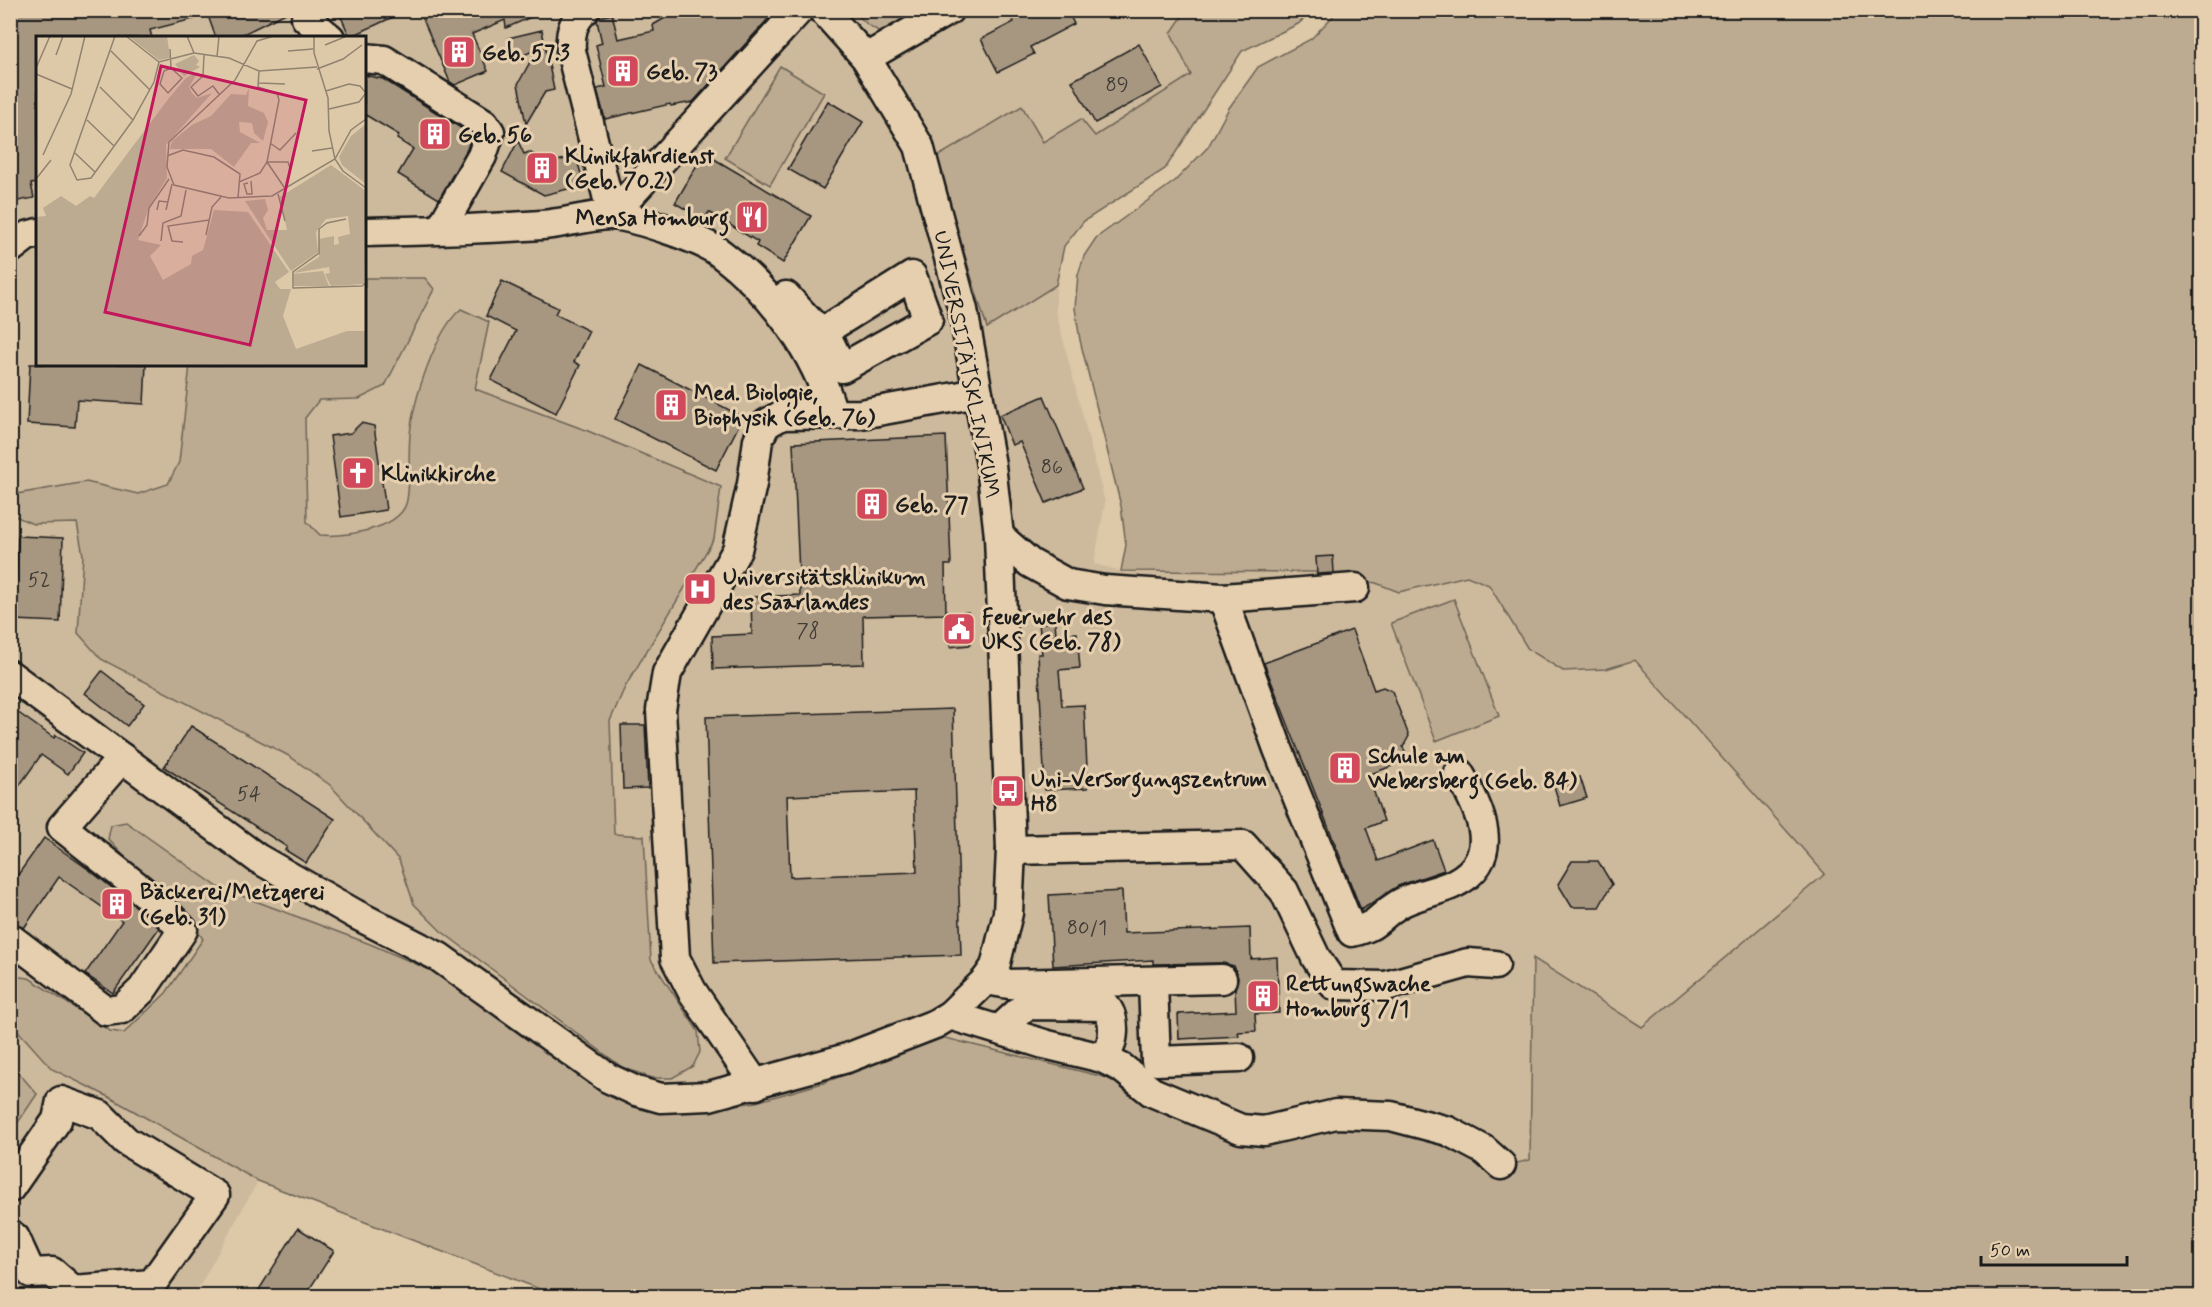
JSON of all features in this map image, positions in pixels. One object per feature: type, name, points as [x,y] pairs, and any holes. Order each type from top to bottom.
[{"type":"street","points":[[585,10],[574,24],[570,36],[570,51],[612,215]]},
{"type":"street","points":[[612,215],[799,10]]},
{"type":"street","name":"UNIVERSITÄTSKLINIKUM","points":[[10,675],[257,858],[355,914],[439,957],[608,1078],[636,1091],[661,1098],[709,1096],[756,1085],[868,1050],[957,1017],[987,980],[995,966],[1008,913],[1011,850],[999,536],[991,465],[963,310],[919,146],[866,58],[823,10]]},
{"type":"street","points":[[866,58],[949,10]]},
{"type":"street","points":[[306,18],[328,36]]},
{"type":"street","points":[[366,58],[384,60],[484,123],[490,132],[482,156],[441,228]]},
{"type":"street","points":[[366,232],[541,226],[612,215],[674,232],[719,252],[769,299],[800,340],[824,383],[833,414]]},
{"type":"street","points":[[10,249],[27,236],[36,234]]},
{"type":"street","points":[[769,299],[780,289],[811,323],[824,331]]},
{"type":"street","points":[[756,1085],[692,991],[675,958],[661,710],[668,673],[737,550],[752,484],[758,440],[766,424],[782,415],[861,414],[978,393]]},
{"type":"street","points":[[999,536],[1030,563],[1068,584],[1105,590],[1223,598],[1355,588]]},
{"type":"street","points":[[1223,598],[1278,749],[1352,932],[1372,927],[1398,904],[1456,882],[1474,866],[1482,852],[1484,824],[1459,773]]},
{"type":"street","points":[[10,938],[106,1011],[122,1009],[142,990],[183,930],[154,900],[62,827],[122,758]]},
{"type":"street","points":[[1011,850],[1243,845],[1284,891],[1316,958],[1334,985],[1386,986],[1468,963],[1495,965]]},
{"type":"street","points":[[987,980],[1009,984],[1142,979],[1153,983],[1222,979]]},
{"type":"street","points":[[1153,983],[1156,1061],[1239,1058]]},
{"type":"street","points":[[999,1030],[1024,1007],[1031,1005],[1105,1006],[1112,1018],[1111,1046],[1109,1053],[1102,1058]]},
{"type":"street","points":[[957,1017],[1102,1058],[1122,1068],[1152,1092],[1241,1129],[1264,1131],[1336,1114],[1391,1116],[1448,1131],[1484,1150],[1501,1165]]},
{"type":"street","points":[[10,1188],[57,1120],[61,1101],[100,1115],[126,1141],[215,1195],[152,1284],[72,1290],[52,1272],[31,1273],[15,1238],[10,1234]]},
{"type":"shaded area","name":"Universitätsklinikum des Saarlandes","points":[[11,11],[1313,11],[1298,24],[1242,51],[1165,169],[1084,221],[1064,246],[1056,285],[1056,312],[1105,503],[1094,564],[1121,571],[1314,572],[1376,583],[1399,592],[1467,576],[1490,585],[1528,649],[1585,672],[1606,669],[1634,660],[1825,875],[1642,1027],[1533,958],[1531,1160],[1492,1169],[1318,1127],[1155,1105],[1129,1095],[1112,1079],[941,1037],[823,1083],[756,1102],[695,1111],[663,1110],[439,974],[370,944],[218,887],[126,822],[203,939],[166,993],[124,1033],[110,1031],[29,978],[11,976]]},
{"type":"shaded area","points":[[853,11],[938,11],[885,35],[868,25]]},
{"type":"shaded area","points":[[1186,11],[1313,11],[1298,24],[1242,51],[1165,169],[1084,221],[1064,246],[1056,285],[987,328],[935,158],[1022,106],[1043,142],[1081,119],[1095,136],[1191,75],[1171,33]]},
{"type":"shaded area","points":[[1338,11],[2201,11],[2201,1296],[558,1296],[258,1181],[109,1097],[52,1069],[11,1023],[10,976],[29,978],[110,1031],[124,1033],[166,993],[203,939],[187,915],[153,887],[108,839],[111,825],[126,822],[218,887],[370,944],[439,974],[663,1110],[695,1111],[756,1102],[823,1083],[941,1037],[1112,1079],[1129,1095],[1155,1105],[1318,1127],[1414,1130],[1492,1169],[1530,1160],[1533,958],[1642,1027],[1825,874],[1635,660],[1606,669],[1563,671],[1528,649],[1489,585],[1467,576],[1399,592],[1376,583],[1314,572],[1121,571],[1126,545],[1121,506],[1080,340],[1075,308],[1078,275],[1084,256],[1096,238],[1175,181],[1208,147],[1229,108],[1258,67],[1311,39]]},
{"type":"shaded area","points":[[780,66],[824,93],[770,185],[725,158]]},
{"type":"shaded area","points":[[366,278],[425,278],[434,289],[385,386],[359,399],[319,400],[305,418],[307,522],[320,535],[342,535],[368,530],[381,526],[401,513],[408,497],[410,435],[421,386],[442,333],[461,309],[489,322],[475,389],[588,431],[721,487],[714,539],[625,687],[610,721],[614,834],[644,836],[651,960],[698,1031],[700,1052],[693,1066],[672,1078],[652,1078],[622,1067],[441,931],[414,904],[399,860],[330,785],[289,756],[101,659],[78,633],[83,555],[77,523],[33,524],[15,516],[17,494],[86,482],[138,494],[168,484],[179,462],[190,366],[366,366]]},
{"type":"shaded area","points":[[1454,599],[1499,716],[1436,741],[1391,623]]},
{"type":"shaded area","points":[[10,1023],[52,1069],[109,1097],[258,1181],[194,1296],[11,1296]]},
{"type":"shaded area","points":[[11,1064],[37,1094],[10,1133]]},
{"type":"building","points":[[10,10],[205,10],[205,16],[150,30],[152,36],[36,36],[36,183],[31,184],[34,198],[13,202],[10,188]]},
{"type":"building","points":[[206,10],[292,10],[239,36],[215,36]]},
{"type":"building","points":[[338,10],[408,10],[352,36],[350,36]]},
{"type":"building","name":"Geb. 57.3","points":[[419,10],[547,10],[506,28],[505,20],[472,34],[488,71],[455,85],[450,82]]},
{"type":"building","points":[[679,10],[686,16],[696,10],[776,10],[693,102],[671,106],[670,104],[605,119],[597,89],[606,87],[596,45],[602,43],[597,21],[599,17],[612,14],[618,39],[654,31],[653,25]]},
{"type":"building","points":[[1008,10],[1067,10],[1074,24],[1030,47],[1034,54],[998,72],[981,39],[1014,22]]},
{"type":"building","points":[[542,30],[554,90],[545,92],[526,124],[518,84],[537,49],[513,60],[508,38]]},
{"type":"building","points":[[1139,44],[1162,87],[1095,123],[1072,81]]},
{"type":"building","name":"Geb. 56","points":[[366,75],[383,79],[472,135],[467,149],[439,199],[398,174],[413,149],[397,139],[399,135],[366,115]]},
{"type":"building","points":[[828,101],[863,122],[823,189],[788,169]]},
{"type":"building","name":"Klinikfahrdienst (Geb. 70.2)","points":[[518,141],[524,154],[529,152],[550,163],[576,156],[584,185],[544,195],[502,172]]},
{"type":"building","points":[[704,153],[811,216],[783,263],[756,246],[758,242],[709,212],[704,220],[675,203]]},
{"type":"building","points":[[502,281],[558,308],[555,314],[589,331],[574,362],[580,365],[556,413],[491,380],[516,331],[486,316]]},
{"type":"building","points":[[30,364],[36,364],[36,366],[146,366],[144,404],[77,400],[75,427],[27,424]]},
{"type":"building","name":"Med. Biologie, Biophysik (Geb. 76)","points":[[642,365],[743,417],[716,470],[615,419]]},
{"type":"building","points":[[1044,396],[1083,488],[1046,503],[1020,442],[1012,445],[1000,415]]},
{"type":"building","name":"Klinikkirche","points":[[361,423],[374,426],[386,510],[341,517],[330,436],[351,433]]},
{"type":"building","points":[[946,436],[951,565],[945,565],[946,614],[863,616],[864,664],[713,669],[712,636],[752,634],[751,597],[800,595],[793,443]]},
{"type":"building","points":[[18,536],[63,538],[60,622],[15,620]]},
{"type":"building","points":[[1333,556],[1334,573],[1317,574],[1316,557]]},
{"type":"building","name":"Feuerwehr des UKS (Geb. 78)","points":[[968,612],[970,645],[950,647],[947,614]]},
{"type":"building","points":[[1055,622],[1056,634],[1077,633],[1080,668],[1059,670],[1062,706],[1084,705],[1088,788],[1045,790],[1038,654],[1042,654],[1039,623]]},
{"type":"building","name":"Schule am Webersberg (Geb. 84)","points":[[1352,630],[1374,690],[1383,687],[1392,691],[1409,736],[1403,747],[1408,760],[1368,775],[1384,821],[1366,828],[1378,861],[1433,840],[1444,870],[1398,886],[1361,910],[1264,663]]},
{"type":"building","points":[[102,671],[144,704],[127,726],[85,693]]},
{"type":"building","points":[[10,707],[54,738],[56,735],[83,753],[68,774],[41,755],[10,799]]},
{"type":"building","points":[[953,709],[961,955],[714,963],[706,717]],"holes":[[[914,791],[917,872],[790,877],[787,796]]]},
{"type":"building","points":[[621,725],[645,725],[648,788],[623,789]]},
{"type":"building","points":[[191,726],[335,819],[306,863],[285,850],[287,847],[164,767]]},
{"type":"building","points":[[1580,777],[1587,798],[1560,806],[1554,786]]},
{"type":"building","name":"Bäckerei/Metzgerei (Geb. 31)","points":[[44,838],[143,912],[159,928],[113,993],[85,974],[122,921],[59,877],[24,928],[10,922],[10,886]]},
{"type":"building","points":[[1572,861],[1598,861],[1612,884],[1599,907],[1572,907],[1558,884]]},
{"type":"building","points":[[1122,891],[1124,933],[1250,928],[1251,959],[1277,957],[1279,1013],[1255,1014],[1256,1031],[1238,1032],[1239,1036],[1179,1039],[1178,1014],[1236,1011],[1235,989],[1238,978],[1234,966],[1222,963],[1153,964],[1153,960],[1053,966],[1049,895]]},
{"type":"building","points":[[298,1228],[334,1251],[305,1296],[255,1296]]},
{"type":"place","name":"Geb. 57.3","points":[[459,52]]},
{"type":"place","name":"Geb. 73","points":[[623,71]]},
{"type":"place","name":"Geb. 56","points":[[435,134]]},
{"type":"place","name":"Klinikfahrdienst (Geb. 70.2)","points":[[542,168]]},
{"type":"place","name":"Mensa Homburg","points":[[752,217]]},
{"type":"place","name":"Med. Biologie, Biophysik (Geb. 76)","points":[[671,405]]},
{"type":"place","name":"Klinikkirche","points":[[358,473]]},
{"type":"place","name":"Geb. 77","points":[[872,504]]},
{"type":"place","name":"Universitätsklinikum des Saarlandes","points":[[700,589]]},
{"type":"place","name":"Feuerwehr des UKS (Geb. 78)","points":[[959,629]]},
{"type":"place","name":"Schule am Webersberg (Geb. 84)","points":[[1345,768]]},
{"type":"place","name":"Uni-Versorgungszentrum H8","points":[[1008,791]]},
{"type":"place","name":"Bäckerei/Metzgerei (Geb. 31)","points":[[117,904]]},
{"type":"place","name":"Rettungswache Homburg 7/1","points":[[1263,996]]}]
